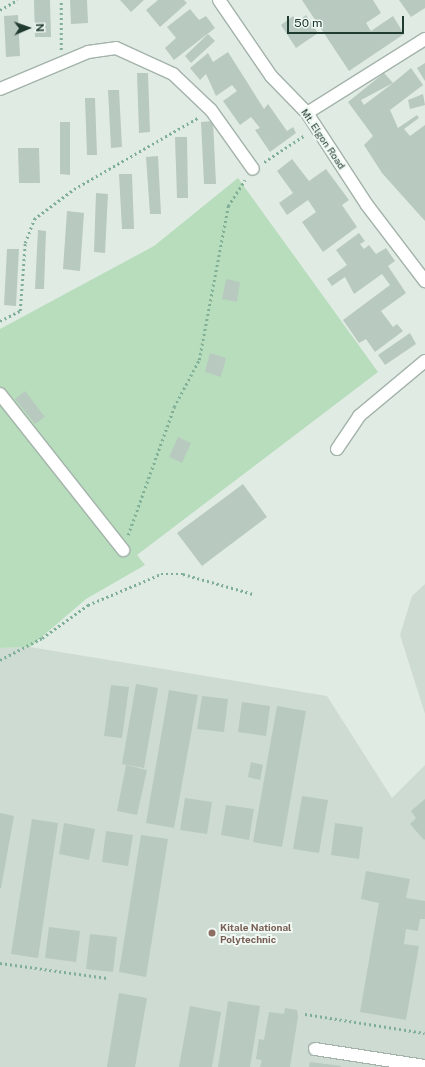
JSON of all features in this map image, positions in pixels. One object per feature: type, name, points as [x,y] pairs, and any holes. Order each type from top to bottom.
[{"type":"street","name":"Mt. Elgon Road","points":[[218,0],[271,76],[307,113],[367,205],[425,281]]},
{"type":"street","points":[[307,113],[425,39]]},
{"type":"street","points":[[0,89],[60,62],[116,48],[173,74],[211,110],[253,169]]},
{"type":"street","points":[[338,449],[359,416],[425,362]]},
{"type":"street","points":[[0,394],[123,550]]},
{"type":"street","points":[[315,1049],[425,1066]]},
{"type":"path","points":[[0,10],[17,0]]},
{"type":"path","points":[[60,62],[61,0]]},
{"type":"path","points":[[0,321],[20,311],[25,243],[34,219],[74,189],[211,110]]},
{"type":"path","points":[[123,550],[174,407],[199,360],[228,206],[253,169],[306,134],[307,113]]},
{"type":"path","points":[[0,660],[42,638],[88,605],[161,574],[183,574],[253,594]]},
{"type":"path","points":[[0,963],[107,978]]},
{"type":"path","points":[[305,1014],[425,1033]]},
{"type":"shaded area","points":[[425,584],[425,714],[400,635],[412,596]]},
{"type":"shaded area","name":"Kitale National Polytechnic","points":[[30,647],[327,696],[392,798],[425,765],[425,1067],[0,1067],[0,648]]},
{"type":"green space","points":[[238,178],[378,372],[137,555],[145,565],[86,599],[30,647],[0,648],[0,329],[154,246]]},
{"type":"building","points":[[34,0],[50,0],[51,37],[35,37]]},
{"type":"building","points":[[70,0],[87,0],[88,23],[71,24]]},
{"type":"building","points":[[120,0],[144,0],[131,12]]},
{"type":"building","points":[[158,0],[184,0],[187,3],[160,27],[146,10]]},
{"type":"building","points":[[302,0],[373,0],[381,13],[366,23],[371,31],[393,16],[404,34],[349,71]]},
{"type":"building","points":[[399,0],[425,0],[425,8],[411,17]]},
{"type":"building","points":[[190,9],[199,20],[206,16],[215,28],[174,60],[165,48],[176,38],[167,27]]},
{"type":"building","points":[[18,15],[20,56],[6,57],[4,16]]},
{"type":"building","points":[[306,15],[318,33],[296,48],[281,25],[293,16],[297,22]]},
{"type":"building","points":[[208,34],[215,41],[191,63],[185,56]]},
{"type":"building","points":[[228,52],[264,109],[268,104],[287,131],[293,127],[296,133],[270,152],[255,130],[260,128],[251,117],[240,125],[223,101],[237,91],[232,85],[216,96],[206,74],[200,80],[190,68],[208,53],[213,62]]},
{"type":"building","points":[[425,63],[425,81],[417,68]]},
{"type":"building","points":[[411,68],[423,85],[390,110],[398,128],[417,115],[419,118],[404,129],[410,136],[425,125],[425,221],[382,173],[364,145],[373,136],[348,102],[384,73],[393,83]],"holes":[[[393,83],[364,105],[361,100]]]},
{"type":"building","points":[[137,73],[148,73],[150,132],[139,133]]},
{"type":"building","points":[[108,90],[119,90],[122,147],[111,148]]},
{"type":"building","points":[[423,94],[425,105],[410,109],[408,100]]},
{"type":"building","points":[[85,98],[95,98],[97,155],[87,155]]},
{"type":"building","points":[[213,121],[216,184],[204,184],[201,122]]},
{"type":"building","points":[[60,122],[70,122],[70,175],[60,174]]},
{"type":"building","points":[[175,137],[187,137],[188,198],[177,198]]},
{"type":"building","points":[[18,148],[39,148],[40,183],[19,183]]},
{"type":"building","points":[[158,156],[161,214],[150,214],[146,157]]},
{"type":"building","points":[[292,159],[309,181],[326,169],[349,200],[342,205],[357,227],[323,252],[302,222],[316,212],[308,200],[287,215],[279,203],[293,193],[277,171]]},
{"type":"building","points":[[119,174],[132,174],[134,229],[122,229]]},
{"type":"building","points":[[96,193],[108,194],[105,253],[94,252]]},
{"type":"building","points":[[67,211],[84,213],[80,271],[63,269]]},
{"type":"building","points":[[38,230],[46,231],[44,289],[35,289]]},
{"type":"building","points":[[359,233],[365,241],[360,244],[364,249],[369,245],[376,254],[386,248],[395,261],[388,266],[406,293],[381,311],[393,327],[397,324],[403,331],[375,352],[366,339],[359,343],[343,320],[390,285],[382,274],[354,294],[345,277],[332,286],[327,279],[347,265],[336,250]]},
{"type":"building","points":[[7,249],[19,249],[16,306],[4,305]]},
{"type":"building","points":[[226,279],[240,282],[237,302],[222,299]]},
{"type":"building","points":[[410,333],[416,344],[385,365],[378,355]]},
{"type":"building","points":[[210,353],[226,358],[221,377],[205,372]]},
{"type":"building","points":[[25,391],[45,417],[35,424],[15,399]]},
{"type":"building","points":[[178,437],[191,443],[182,463],[169,457]]},
{"type":"building","points":[[243,484],[267,517],[202,566],[177,533]]},
{"type":"building","points":[[136,684],[158,688],[144,768],[122,764]]},
{"type":"building","points":[[111,685],[129,687],[122,738],[104,736]]},
{"type":"building","points":[[169,690],[198,695],[174,828],[146,823]]},
{"type":"building","points":[[202,696],[228,699],[224,732],[197,729]]},
{"type":"building","points":[[242,702],[270,706],[266,736],[238,732]]},
{"type":"building","points":[[277,706],[306,711],[282,847],[253,842]]},
{"type":"building","points":[[251,762],[263,765],[260,780],[248,777]]},
{"type":"building","points":[[126,765],[147,770],[137,815],[117,811]]},
{"type":"building","points":[[302,796],[328,800],[319,853],[293,849]]},
{"type":"building","points":[[185,798],[212,802],[207,834],[180,830]]},
{"type":"building","points":[[425,799],[424,840],[410,824],[416,818],[411,811]]},
{"type":"building","points":[[226,805],[254,809],[249,840],[221,835]]},
{"type":"building","points":[[0,813],[14,816],[1,888],[0,888]]},
{"type":"building","points":[[32,819],[58,823],[38,958],[11,954]]},
{"type":"building","points":[[64,823],[95,829],[89,860],[59,854]]},
{"type":"building","points":[[335,823],[363,827],[359,859],[331,855]]},
{"type":"building","points":[[106,831],[133,835],[128,866],[102,862]]},
{"type":"building","points":[[141,835],[168,839],[146,977],[119,972]]},
{"type":"building","points":[[366,871],[410,879],[406,898],[425,901],[425,919],[420,919],[418,931],[406,929],[404,944],[419,946],[406,1020],[360,1012],[379,903],[361,899]]},
{"type":"building","points":[[49,927],[80,931],[76,962],[45,958]]},
{"type":"building","points":[[90,934],[117,937],[113,972],[86,969]]},
{"type":"building","points":[[119,993],[147,998],[135,1067],[107,1067]]},
{"type":"building","points":[[228,1001],[260,1006],[250,1067],[218,1067]]},
{"type":"building","points":[[190,1006],[221,1012],[212,1067],[179,1067]]},
{"type":"building","points":[[285,1008],[297,1010],[298,1017],[290,1067],[260,1067],[262,1060],[256,1059],[259,1039],[264,1040],[269,1012],[284,1014]]},
{"type":"building","points":[[310,1062],[341,1066],[341,1067],[309,1067]]},
{"type":"place","name":"Kitale National Polytechnic","points":[[212,933]]}]
